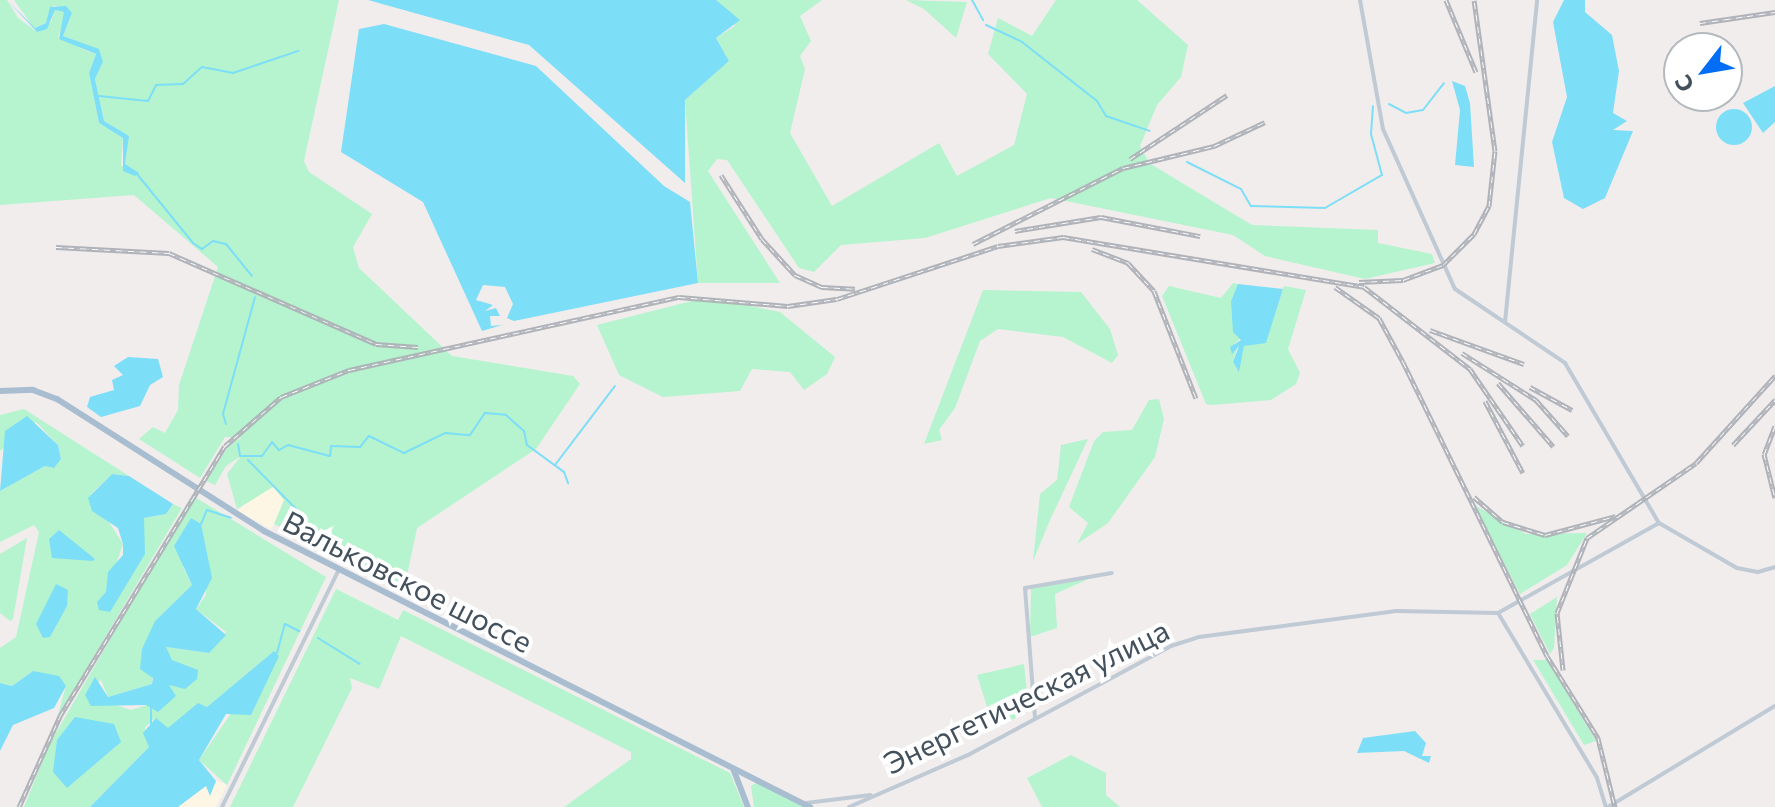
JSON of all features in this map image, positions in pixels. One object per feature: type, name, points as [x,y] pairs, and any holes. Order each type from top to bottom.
[{"type":"main road","name":"Вальковское шоссе","points":[[0,391],[33,390],[57,399],[244,520],[338,571],[808,805]]},
{"type":"main road","points":[[731,768],[742,783],[747,805]]},
{"type":"main road","points":[[742,783],[756,780]]},
{"type":"street","points":[[1360,0],[1383,129],[1407,189],[1455,289],[1565,363],[1657,512],[1659,523],[1737,568],[1758,572],[1775,567]]},
{"type":"street","points":[[1505,322],[1537,0]]},
{"type":"street","points":[[1659,523],[1498,613],[1590,765],[1607,807],[1775,706]]},
{"type":"street","points":[[222,807],[338,571]]},
{"type":"street","points":[[1035,718],[1026,649],[1025,588],[1112,573]]},
{"type":"street","name":"Энергетическая улица","points":[[877,793],[968,755],[1035,718],[1199,637],[1396,611],[1498,613]]},
{"type":"street","points":[[849,807],[877,793]]},
{"type":"street","name":"Вальковское шоссе","points":[[808,805],[877,793]]},
{"type":"shaded area","points":[[276,481],[286,502],[271,529],[237,511]]},
{"type":"shaded area","points":[[208,777],[227,785],[216,807],[136,807]]},
{"type":"green space","points":[[0,0],[7,0],[18,18],[37,32],[51,22],[55,10],[67,13],[58,37],[96,54],[89,73],[99,123],[123,138],[121,165],[135,176],[125,164],[128,136],[104,121],[95,79],[103,62],[92,47],[63,36],[72,13],[54,5],[46,23],[34,28],[14,0],[339,0],[304,161],[309,172],[372,214],[353,247],[359,268],[452,356],[573,376],[580,384],[536,449],[417,528],[405,585],[274,524],[284,500],[273,487],[237,509],[227,474],[241,456],[226,466],[215,485],[206,481],[231,442],[242,438],[225,437],[200,478],[139,439],[153,427],[165,433],[178,410],[179,385],[218,267],[134,195],[0,205]]},
{"type":"green space","points":[[716,0],[822,0],[800,16],[811,41],[800,56],[805,69],[790,133],[832,206],[939,143],[957,176],[1014,145],[1027,94],[988,54],[998,18],[1032,36],[1056,0],[1137,0],[1188,45],[1181,77],[1157,105],[1140,146],[1149,163],[1252,225],[1378,230],[1378,243],[1432,254],[1435,263],[1365,279],[1265,256],[1233,235],[1051,198],[925,238],[841,245],[814,272],[799,268],[727,160],[717,159],[708,171],[780,283],[698,283],[685,100],[729,61],[716,38],[735,26]]},
{"type":"green space","points":[[906,0],[967,2],[956,38],[924,9]]},
{"type":"green space","points":[[1233,283],[1238,284],[1231,301],[1241,338],[1234,344],[1233,352],[1238,345],[1233,362],[1237,369],[1244,346],[1266,342],[1284,286],[1306,290],[1288,349],[1300,373],[1296,384],[1271,400],[1206,404],[1162,296],[1169,286],[1221,298]]},
{"type":"green space","points":[[983,290],[1081,292],[1110,329],[1118,355],[1112,363],[1063,337],[998,329],[980,341],[955,408],[939,430],[942,440],[924,444]]},
{"type":"green space","points":[[722,300],[780,312],[835,357],[827,374],[804,390],[790,372],[752,369],[740,391],[663,397],[619,375],[597,325],[692,301]]},
{"type":"green space","points":[[1159,399],[1164,419],[1155,457],[1108,523],[1077,544],[1088,523],[1069,507],[1094,441],[1103,432],[1132,430],[1149,400]]},
{"type":"green space","points":[[24,409],[129,476],[112,474],[91,494],[123,544],[100,610],[144,518],[166,514],[173,504],[182,508],[57,718],[66,686],[50,676],[33,671],[12,686],[0,683],[0,648],[16,637],[39,532],[34,525],[0,542],[0,491],[45,466],[54,468],[61,459],[58,445],[36,422],[0,451],[0,415]]},
{"type":"green space","points":[[1088,439],[1033,561],[1040,494],[1057,480],[1061,445]]},
{"type":"green space","points":[[193,496],[326,577],[227,785],[199,760],[274,651],[207,707],[198,704],[168,729],[156,718],[145,727],[149,747],[90,807],[24,807],[49,745]],"holes":[[[201,524],[206,595],[196,609],[226,632],[209,653],[166,647],[172,683],[147,705],[131,710],[85,695],[101,680],[108,697],[152,684],[155,621],[192,585],[183,567]]]},
{"type":"green space","points":[[1474,505],[1526,534],[1587,533],[1567,565],[1520,594]]},
{"type":"green space","points":[[27,538],[13,619],[10,621],[0,613],[0,554]]},
{"type":"green space","points":[[1095,576],[1055,594],[1057,628],[1030,637],[1031,587]]},
{"type":"green space","points":[[336,589],[398,620],[403,610],[730,773],[744,807],[564,807],[631,759],[631,752],[401,636],[379,689],[350,678],[352,688],[293,807],[230,807]]},
{"type":"green space","points":[[1557,597],[1554,648],[1550,654],[1530,614]]},
{"type":"green space","points":[[1533,660],[1547,660],[1596,741],[1584,745]]},
{"type":"green space","points":[[1024,664],[1029,711],[994,729],[977,675]]},
{"type":"green space","points":[[1071,755],[1106,773],[1106,795],[1120,807],[1042,807],[1027,778]]},
{"type":"green space","points":[[758,782],[805,807],[754,807],[751,786]]},
{"type":"water","points":[[7,0],[35,28],[46,23],[50,7],[66,6],[72,13],[63,36],[99,49],[103,62],[95,79],[104,121],[129,136],[125,164],[139,173],[135,176],[123,171],[123,138],[99,123],[89,73],[96,54],[59,39],[64,12],[55,10],[47,29],[37,32]]},
{"type":"water","points":[[368,0],[716,0],[740,20],[716,38],[729,61],[685,100],[685,183],[529,45]]},
{"type":"water","points":[[1564,0],[1585,0],[1585,12],[1612,35],[1619,71],[1613,113],[1627,121],[1613,130],[1633,131],[1605,198],[1583,209],[1564,198],[1552,142],[1567,97],[1553,22]]},
{"type":"water","points":[[384,24],[536,66],[664,186],[690,202],[698,283],[514,321],[507,318],[513,304],[505,287],[483,285],[476,300],[493,305],[485,311],[496,308],[500,316],[490,316],[491,326],[502,325],[482,331],[423,202],[341,152],[359,29]]},
{"type":"water","points":[[1452,81],[1465,86],[1470,103],[1474,167],[1455,165],[1460,110]]},
{"type":"water","points":[[1775,86],[1775,122],[1763,133],[1743,103]]},
{"type":"water","points":[[1743,111],[1751,120],[1751,134],[1741,144],[1727,144],[1717,134],[1717,120],[1724,112]]},
{"type":"water","points":[[1238,284],[1283,289],[1266,343],[1244,346],[1239,372],[1233,362],[1239,346],[1232,354],[1230,347],[1241,340],[1233,332],[1231,301]]},
{"type":"water","points":[[128,357],[158,359],[163,377],[150,385],[140,406],[101,417],[87,407],[90,397],[114,390],[112,380],[123,375],[114,366]]},
{"type":"water","points":[[27,416],[58,445],[61,459],[54,468],[45,466],[0,491],[5,431]]},
{"type":"water","points":[[112,474],[129,476],[173,504],[166,514],[144,518],[145,554],[110,612],[99,610],[97,602],[106,592],[108,572],[123,555],[123,544],[118,528],[92,511],[88,498]]},
{"type":"water","points":[[191,518],[201,524],[212,578],[196,609],[226,635],[209,653],[166,647],[172,660],[198,670],[197,679],[185,689],[169,685],[176,696],[158,712],[146,705],[91,706],[85,695],[95,677],[108,697],[152,684],[153,678],[140,669],[142,649],[155,621],[192,585],[174,546]]},
{"type":"water","points":[[59,530],[95,559],[52,558],[49,539]]},
{"type":"water","points":[[56,584],[68,590],[67,606],[50,637],[43,638],[36,624]]},
{"type":"water","points":[[274,651],[279,656],[251,715],[226,714],[199,760],[216,781],[210,796],[206,786],[178,807],[90,807],[149,747],[143,733],[156,718],[168,728],[198,703],[207,707]]},
{"type":"water","points":[[33,671],[59,676],[66,686],[54,708],[13,725],[0,751],[0,683],[12,686]]},
{"type":"water","points":[[75,717],[114,724],[121,742],[67,788],[53,772],[57,740]]},
{"type":"water","points":[[1415,731],[1426,743],[1422,756],[1431,756],[1429,763],[1404,751],[1357,753],[1363,738]]},
{"type":"waterway","points":[[972,0],[983,20]]},
{"type":"waterway","points":[[986,25],[1022,42],[1097,101],[1106,116],[1150,131]]},
{"type":"waterway","points":[[99,96],[148,101],[156,85],[183,84],[202,67],[233,73],[298,51]]},
{"type":"waterway","points":[[1389,104],[1406,113],[1423,110],[1444,83]]},
{"type":"waterway","points":[[1187,162],[1241,189],[1251,206],[1325,208],[1382,175],[1371,134],[1373,106]]},
{"type":"waterway","points":[[137,174],[193,243],[202,249],[213,241],[226,244],[252,276]]},
{"type":"waterway","points":[[226,424],[223,414],[255,297]]},
{"type":"waterway","points":[[555,465],[615,386]]},
{"type":"waterway","points":[[240,456],[262,456],[272,442],[279,450],[288,445],[330,456],[331,446],[360,447],[369,436],[404,453],[445,433],[470,435],[485,413],[506,415],[524,431],[527,445],[564,472],[568,483]]},
{"type":"waterway","points":[[238,444],[240,455]]},
{"type":"waterway","points":[[248,460],[302,515],[297,530]]},
{"type":"waterway","points":[[201,524],[207,510],[231,518]]},
{"type":"waterway","points":[[277,653],[285,624],[299,631]]},
{"type":"waterway","points":[[318,638],[360,664]]},
{"type":"waterway","points":[[151,707],[151,724]]},
{"type":"railway","points":[[1446,0],[1476,72]]},
{"type":"railway","points":[[1359,282],[1403,280],[1443,265],[1474,234],[1489,206],[1495,151],[1474,0]]},
{"type":"railway","points":[[1700,23],[1775,12]]},
{"type":"railway","points":[[1130,159],[1227,95]]},
{"type":"railway","points":[[973,244],[1123,168],[1214,146],[1265,122]]},
{"type":"railway","points":[[721,175],[762,239],[795,275],[822,287],[855,289]]},
{"type":"railway","points":[[1015,231],[1101,217],[1200,236]]},
{"type":"railway","points":[[19,807],[60,716],[225,446],[281,397],[349,370],[679,297],[788,306],[837,299],[998,246],[1063,237],[1364,287],[1470,369],[1523,446]]},
{"type":"railway","points":[[56,247],[169,253],[376,344],[418,347]]},
{"type":"railway","points":[[1092,249],[1128,263],[1154,291],[1196,398]]},
{"type":"railway","points":[[1335,287],[1379,318],[1403,362],[1547,656],[1598,738],[1615,807]]},
{"type":"railway","points":[[1430,330],[1524,364]]},
{"type":"railway","points":[[1462,353],[1536,400],[1568,436]]},
{"type":"railway","points":[[1563,670],[1557,613],[1587,538],[1696,463],[1775,376]]},
{"type":"railway","points":[[1498,383],[1553,446]]},
{"type":"railway","points":[[1530,387],[1572,410]]},
{"type":"railway","points":[[1733,445],[1775,400]]},
{"type":"railway","points":[[1485,401],[1523,473]]},
{"type":"railway","points":[[1775,426],[1764,454],[1775,498]]},
{"type":"railway","points":[[1474,497],[1503,522],[1545,535],[1616,516]]}]
